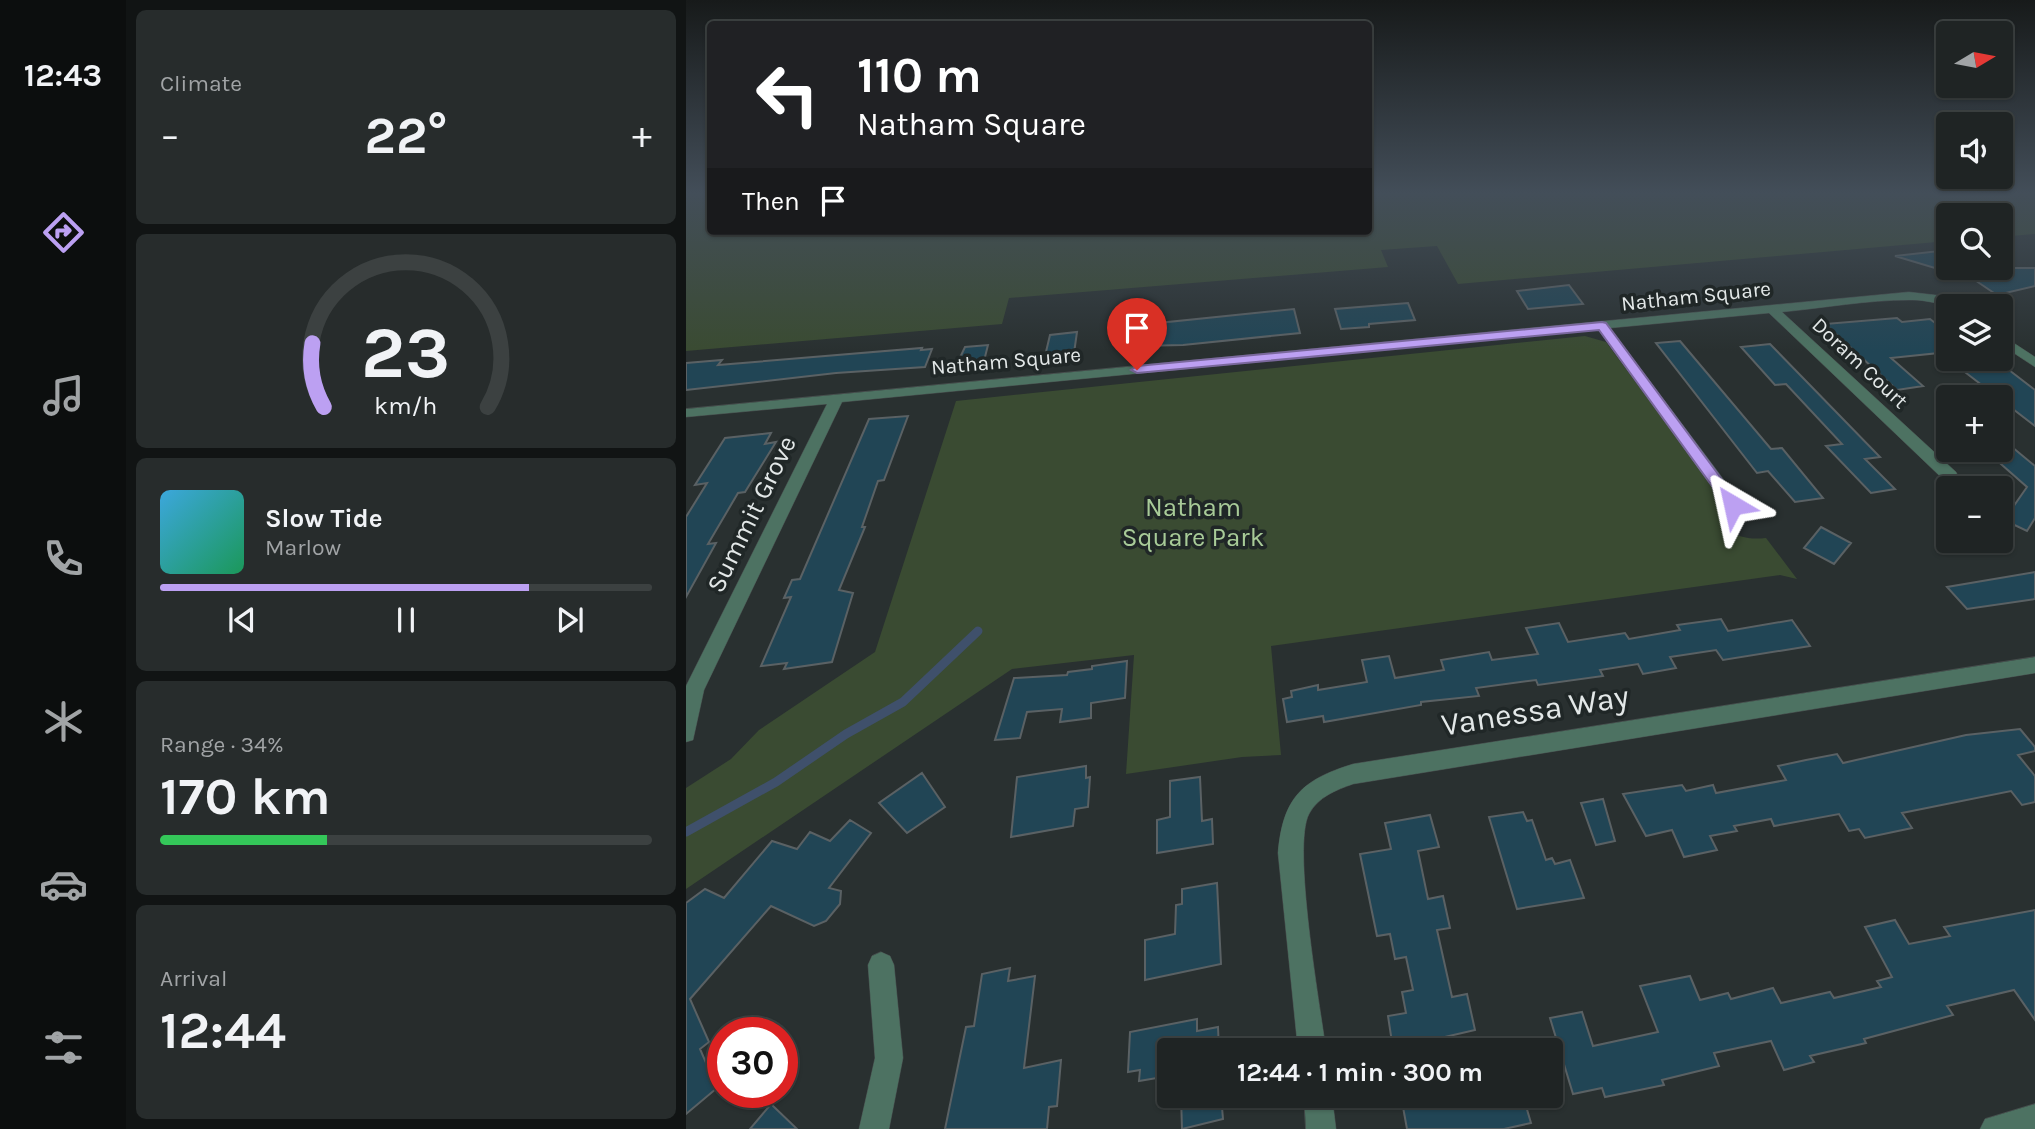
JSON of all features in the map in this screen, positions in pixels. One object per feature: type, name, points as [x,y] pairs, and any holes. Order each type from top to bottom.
[{"type":"street","name":"Natham Square","points":[[686,413],[1919,295],[1936,298]]},
{"type":"street","name":"Doram Court","points":[[1772,309],[1950,476]]},
{"type":"street","points":[[1602,326],[1733,505]]},
{"type":"street","points":[[2013,347],[2035,363]]},
{"type":"street","name":"Summit Grove","points":[[686,733],[694,690],[837,398]]},
{"type":"street","name":"Vanessa Way","points":[[1311,1038],[1290,853],[1292,824],[1302,802],[1324,782],[1353,774],[2035,665]]},
{"type":"street","points":[[874,1129],[889,1058],[881,965]]},
{"type":"street","points":[[1319,1108],[1321,1129]]},
{"type":"street","points":[[1995,1129],[2035,1119]]},
{"type":"green space","points":[[686,246],[1895,246],[1458,284],[1437,246],[1381,250],[1388,267],[1009,298],[1002,324],[686,351]]},
{"type":"green space","name":"Natham Square Park","points":[[1585,336],[1606,342],[1711,484],[1721,517],[1732,532],[1752,538],[1766,538],[1797,579],[1780,575],[1271,646],[1281,755],[1242,757],[1126,774],[1134,655],[1012,669],[686,889],[686,788],[731,759],[759,730],[875,652],[956,401]]},
{"type":"building","points":[[1936,251],[1936,268],[1895,256]]},
{"type":"building","points":[[2013,268],[2035,268],[2035,286],[1996,294],[1975,280],[2013,280]]},
{"type":"building","points":[[1569,285],[1583,304],[1528,309],[1517,291]]},
{"type":"building","points":[[1408,303],[1415,320],[1369,324],[1369,327],[1341,329],[1335,309]]},
{"type":"building","points":[[1294,309],[1300,333],[1183,345],[1138,346],[1139,325]]},
{"type":"building","points":[[1897,318],[1902,322],[1930,319],[1936,324],[1936,353],[1891,358],[1923,386],[1897,390],[1825,324]]},
{"type":"building","points":[[1077,332],[1074,353],[1045,356],[1050,335]]},
{"type":"building","points":[[1680,341],[1771,449],[1782,448],[1823,498],[1795,502],[1768,471],[1757,473],[1656,343]]},
{"type":"building","points":[[1770,344],[1880,457],[1865,459],[1895,489],[1871,493],[1826,446],[1842,444],[1786,384],[1775,385],[1741,347]]},
{"type":"building","points":[[988,345],[984,361],[956,366],[965,347]]},
{"type":"building","points":[[922,348],[921,350],[932,349],[925,367],[836,373],[686,390],[686,363],[722,360],[718,365]]},
{"type":"building","points":[[1964,371],[2010,371],[2035,390],[2035,426],[2013,409],[2013,385],[1982,385]]},
{"type":"building","points":[[908,416],[884,480],[878,481],[862,527],[865,527],[839,590],[853,593],[832,662],[784,669],[787,663],[761,666],[791,597],[784,598],[792,580],[800,579],[869,419]]},
{"type":"building","points":[[771,433],[765,444],[776,442],[745,492],[738,493],[708,544],[716,543],[686,597],[686,517],[707,483],[695,485],[725,438]]},
{"type":"building","points":[[2013,448],[2035,466],[2035,518],[2027,531],[2013,524],[2013,507],[2027,487],[1999,462],[2013,462]]},
{"type":"building","points":[[1821,527],[1851,543],[1834,564],[1804,548]]},
{"type":"building","points":[[2035,572],[2035,599],[1967,609],[1947,587]]},
{"type":"building","points":[[1721,619],[1728,631],[1792,620],[1810,646],[1723,660],[1716,650],[1670,657],[1676,668],[1643,674],[1638,664],[1600,670],[1603,676],[1538,685],[1536,680],[1476,688],[1479,696],[1421,702],[1421,705],[1324,722],[1323,716],[1287,722],[1283,699],[1292,697],[1291,691],[1318,685],[1318,690],[1367,682],[1362,660],[1389,656],[1395,678],[1444,670],[1441,660],[1489,652],[1492,660],[1538,654],[1526,628],[1559,623],[1568,642],[1625,633],[1629,639],[1680,630],[1677,625]]},
{"type":"building","points":[[1127,661],[1125,698],[1091,703],[1091,718],[1060,722],[1062,709],[1027,712],[1020,738],[995,740],[1014,678],[1067,675],[1068,672],[1092,669],[1092,666]]},
{"type":"building","points":[[2020,729],[2035,747],[2035,751],[2018,755],[2035,776],[2035,802],[2022,805],[2011,791],[1902,813],[1912,828],[1865,838],[1859,829],[1849,831],[1839,814],[1774,826],[1771,819],[1734,826],[1737,831],[1710,836],[1717,850],[1684,857],[1672,830],[1646,836],[1623,794],[1682,785],[1686,791],[1713,785],[1716,793],[1786,780],[1778,766],[1806,760],[1837,754],[1843,763],[1966,735]]},
{"type":"building","points":[[1086,766],[1086,778],[1090,777],[1088,807],[1075,809],[1073,826],[1011,837],[1017,777]]},
{"type":"building","points":[[922,773],[945,807],[907,833],[879,803]]},
{"type":"building","points":[[1200,777],[1202,821],[1212,819],[1213,844],[1157,853],[1157,820],[1170,817],[1170,781]]},
{"type":"building","points":[[1603,799],[1615,841],[1596,845],[1581,803]]},
{"type":"building","points":[[1523,812],[1527,821],[1532,820],[1546,860],[1552,858],[1555,864],[1570,860],[1584,898],[1517,909],[1489,817]]},
{"type":"building","points":[[1430,815],[1439,847],[1418,851],[1428,899],[1443,896],[1450,928],[1437,930],[1452,997],[1467,994],[1475,1030],[1440,1038],[1391,1038],[1388,1016],[1406,1013],[1402,992],[1413,990],[1406,957],[1395,959],[1390,934],[1377,936],[1360,854],[1391,849],[1385,823]]},
{"type":"building","points":[[850,820],[871,833],[829,888],[841,891],[840,904],[826,921],[814,926],[771,906],[690,999],[707,1037],[707,1044],[700,1049],[707,1065],[707,1096],[686,1114],[686,903],[705,889],[724,898],[772,841],[797,849],[810,832],[830,841]]},
{"type":"building","points":[[1217,883],[1221,964],[1145,980],[1145,940],[1175,934],[1176,905],[1182,904],[1182,889]]},
{"type":"building","points":[[2035,910],[2035,1020],[2014,990],[1947,1006],[1953,1015],[1864,1039],[1866,1043],[1810,1056],[1814,1062],[1784,1070],[1771,1041],[1714,1053],[1719,1066],[1662,1080],[1664,1085],[1605,1097],[1602,1088],[1573,1094],[1563,1061],[1563,1038],[1556,1038],[1550,1018],[1582,1012],[1593,1046],[1658,1032],[1640,986],[1690,976],[1700,1000],[1728,993],[1731,999],[1773,988],[1781,1003],[1830,992],[1834,998],[1881,987],[1877,981],[1892,977],[1865,927],[1895,920],[1909,944],[1950,936],[1944,927]]},
{"type":"building","points":[[1010,968],[1008,981],[1035,976],[1024,1068],[1061,1060],[1057,1106],[1049,1107],[1047,1129],[945,1129],[966,1027],[974,1026],[982,974]]},
{"type":"building","points":[[1197,1019],[1197,1031],[1218,1027],[1218,1038],[1157,1038],[1157,1078],[1139,1081],[1140,1070],[1128,1072],[1130,1032]]},
{"type":"building","points":[[768,1108],[775,1108],[797,1129],[750,1129]]},
{"type":"building","points":[[1181,1108],[1222,1108],[1223,1119],[1182,1129]]},
{"type":"building","points":[[1403,1108],[1527,1108],[1531,1123],[1504,1129],[1407,1129]]},
{"type":"waterway","points":[[686,832],[776,782],[846,734],[903,702],[978,631]]},
{"type":"route","points":[[1137,370],[1602,326],[1733,505]]}]
